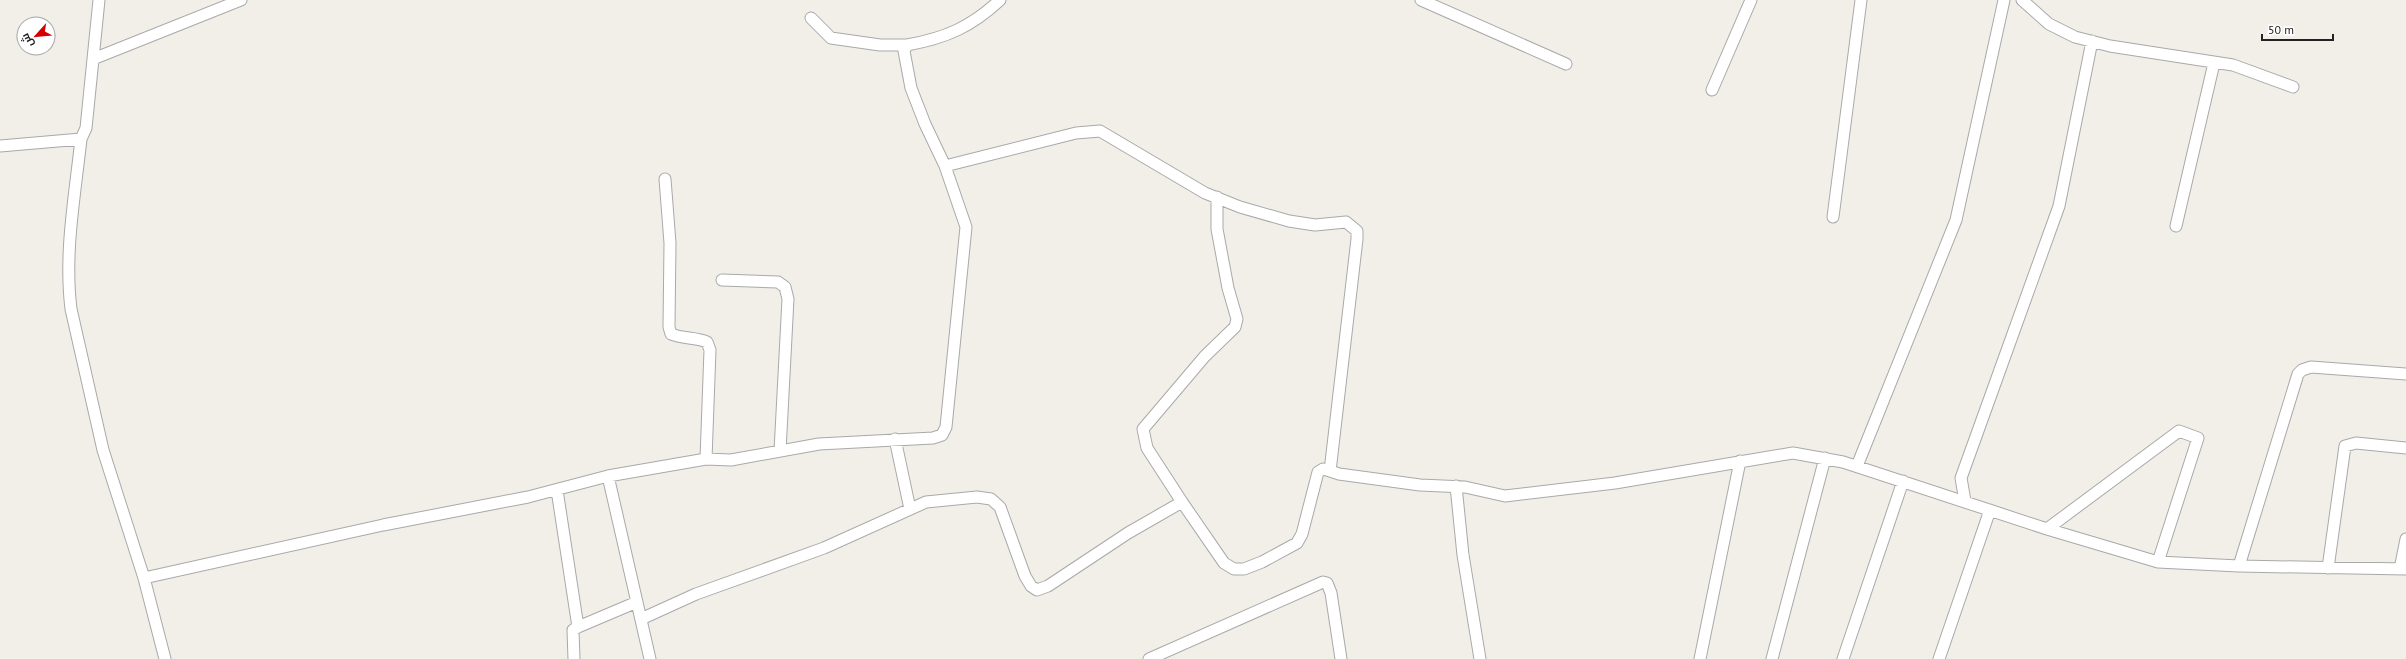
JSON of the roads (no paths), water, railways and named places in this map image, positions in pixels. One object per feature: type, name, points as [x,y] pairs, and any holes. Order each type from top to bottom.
[{"type":"street","points":[[99,0],[86,128],[81,139],[69,251],[68,287],[71,309],[103,450],[144,578],[165,659]]},
{"type":"street","points":[[93,59],[241,0]]},
{"type":"street","points":[[810,18],[831,38],[880,45],[907,45],[938,39],[964,28],[1000,0]]},
{"type":"street","points":[[1421,0],[1566,64]]},
{"type":"street","points":[[1712,90],[1750,0]]},
{"type":"street","points":[[1834,217],[1862,0]]},
{"type":"street","points":[[1857,466],[1956,220],[2004,0]]},
{"type":"street","points":[[2022,0],[2049,24],[2075,37],[2092,42],[2214,63],[2256,72],[2293,87]]},
{"type":"street","points":[[1965,501],[1961,478],[2059,206],[2092,42]]},
{"type":"street","points":[[144,578],[383,525],[557,490],[608,476],[706,459],[731,460],[819,444],[933,438],[942,435],[946,427],[966,227],[945,166],[924,124],[911,88],[904,59],[904,51],[907,45]]},
{"type":"street","points":[[2176,226],[2214,63]]},
{"type":"street","points":[[945,166],[1042,140],[1076,133],[1100,132],[1205,193],[1240,207],[1289,222],[1315,225],[1346,222],[1357,231],[1330,471]]},
{"type":"street","points":[[0,146],[81,139]]},
{"type":"street","points":[[665,179],[670,243],[669,327],[671,334],[678,337],[700,339],[707,342],[710,350],[706,459]]},
{"type":"street","points":[[1217,197],[1217,229],[1228,288],[1237,318],[1235,327],[1205,356],[1142,428],[1147,448],[1182,502],[1224,563],[1234,569],[1244,569],[1262,562],[1297,543],[1302,534],[1318,472],[1323,469],[1356,478],[1420,485],[1478,488],[1491,494],[1505,496],[1615,483],[1792,453],[1825,458],[1857,466],[1965,501],[2046,530],[2158,562],[2239,566],[2403,569],[2406,539]]},
{"type":"street","points":[[722,280],[778,282],[785,287],[788,299],[780,451]]},
{"type":"street","points":[[2239,566],[2298,374],[2302,370],[2311,367],[2406,374]]},
{"type":"street","points":[[2046,530],[2179,430],[2198,438],[2158,562]]},
{"type":"street","points":[[895,439],[910,509]]},
{"type":"street","points":[[2328,568],[2345,446],[2356,443],[2406,448]]},
{"type":"street","points":[[1772,659],[1825,458]]},
{"type":"street","points":[[1700,659],[1740,462]]},
{"type":"street","points":[[608,476],[650,659]]},
{"type":"street","points":[[1843,659],[1902,481]]},
{"type":"street","points":[[1456,486],[1463,555],[1480,659]]},
{"type":"street","points":[[557,490],[578,627]]},
{"type":"street","points":[[641,619],[696,594],[824,548],[926,502],[977,497],[992,499],[1000,507],[1025,576],[1030,586],[1037,590],[1048,586],[1128,533],[1182,502]]},
{"type":"street","points":[[1939,659],[1990,510]]},
{"type":"street","points":[[1149,659],[1323,582],[1327,584],[1331,593],[1341,659]]},
{"type":"street","points":[[574,659],[573,630],[637,602]]}]
